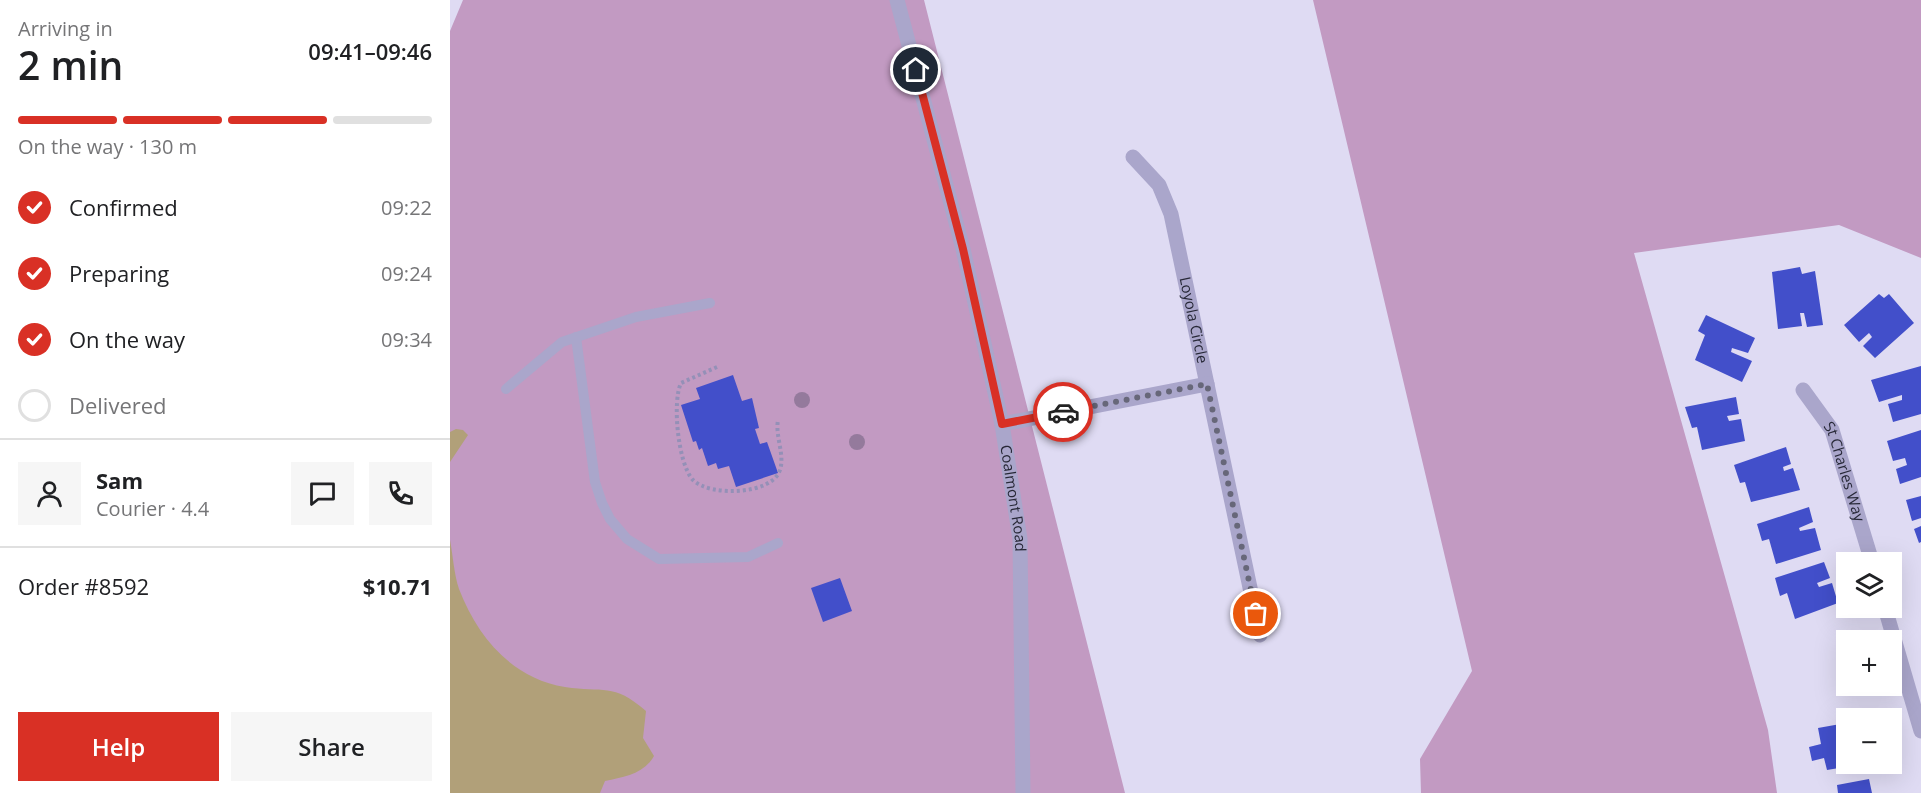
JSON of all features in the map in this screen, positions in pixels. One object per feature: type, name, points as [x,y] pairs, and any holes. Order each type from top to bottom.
[{"type":"street","name":"Coalmont Road","points":[[897,0],[963,249],[1002,424],[1020,540],[1023,793]]},
{"type":"street","name":"Loyola Circle","points":[[1133,157],[1159,185],[1171,214],[1260,635]]},
{"type":"street","points":[[1002,424],[1207,384]]},
{"type":"street","name":"St Charles Way","points":[[1803,390],[1832,430],[1869,552]]},
{"type":"street","points":[[1888,618],[1921,731]]},
{"type":"lane","points":[[506,389],[562,342],[636,317],[710,303]]},
{"type":"lane","points":[[576,337],[595,482],[610,519],[627,539],[659,559],[748,557],[778,543]]},
{"type":"path","points":[[717,367],[681,383],[675,402],[684,459],[692,479],[705,487],[735,491],[758,488],[774,478],[781,464],[778,420]]},
{"type":"shaded area","points":[[463,0],[924,0],[1125,793],[450,793],[450,31]]},
{"type":"shaded area","points":[[1313,0],[1921,0],[1921,258],[1839,225],[1634,253],[1768,730],[1777,793],[1421,793],[1420,759],[1472,671]]},
{"type":"shaded area","points":[[456,429],[463,430],[468,435],[450,462],[450,432]]},
{"type":"shaded area","points":[[450,540],[459,589],[476,624],[499,653],[529,675],[546,682],[578,689],[616,692],[646,711],[643,738],[654,756],[645,767],[633,774],[605,781],[600,793],[450,793]]},
{"type":"building","points":[[1800,267],[1802,274],[1815,271],[1823,325],[1807,327],[1804,313],[1800,313],[1802,326],[1778,329],[1772,272]]},
{"type":"building","points":[[1879,294],[1884,298],[1889,294],[1914,323],[1875,358],[1863,346],[1872,337],[1869,333],[1859,342],[1844,325]]},
{"type":"building","points":[[1706,315],[1755,338],[1748,353],[1732,348],[1731,352],[1752,361],[1742,382],[1695,360],[1705,335],[1698,331]]},
{"type":"building","points":[[1921,366],[1921,414],[1893,422],[1888,404],[1902,400],[1902,395],[1879,402],[1871,380]]},
{"type":"building","points":[[733,375],[742,401],[752,398],[759,428],[755,429],[760,444],[767,442],[778,473],[736,487],[729,466],[718,469],[716,463],[708,466],[702,448],[699,450],[696,441],[693,442],[681,405],[700,399],[696,388]]},
{"type":"building","points":[[1736,397],[1739,414],[1727,416],[1729,421],[1741,419],[1745,441],[1702,450],[1697,427],[1692,428],[1685,407]]},
{"type":"building","points":[[1921,430],[1921,477],[1900,484],[1896,469],[1907,465],[1905,458],[1893,461],[1887,441]]},
{"type":"building","points":[[1786,447],[1791,464],[1783,467],[1784,471],[1793,468],[1800,490],[1751,502],[1745,482],[1740,483],[1734,465]]},
{"type":"building","points":[[1921,496],[1921,518],[1912,521],[1906,500]]},
{"type":"building","points":[[1809,507],[1813,522],[1799,528],[1800,531],[1815,528],[1821,550],[1776,564],[1769,539],[1762,541],[1757,524]]},
{"type":"building","points":[[1921,526],[1921,542],[1919,543],[1914,529]]},
{"type":"building","points":[[1824,562],[1830,578],[1817,583],[1819,587],[1832,583],[1836,604],[1795,619],[1787,593],[1780,596],[1775,578]]},
{"type":"building","points":[[840,578],[852,611],[823,622],[811,588]]},
{"type":"building","points":[[1836,725],[1836,768],[1827,770],[1824,758],[1812,761],[1809,747],[1821,744],[1818,728]]},
{"type":"building","points":[[1869,779],[1872,793],[1838,793],[1837,785]]},
{"type":"way so far","points":[[1063,412],[1207,384],[1256,614]]},
{"type":"route","points":[[916,70],[963,249],[1002,424],[1063,412]]}]
